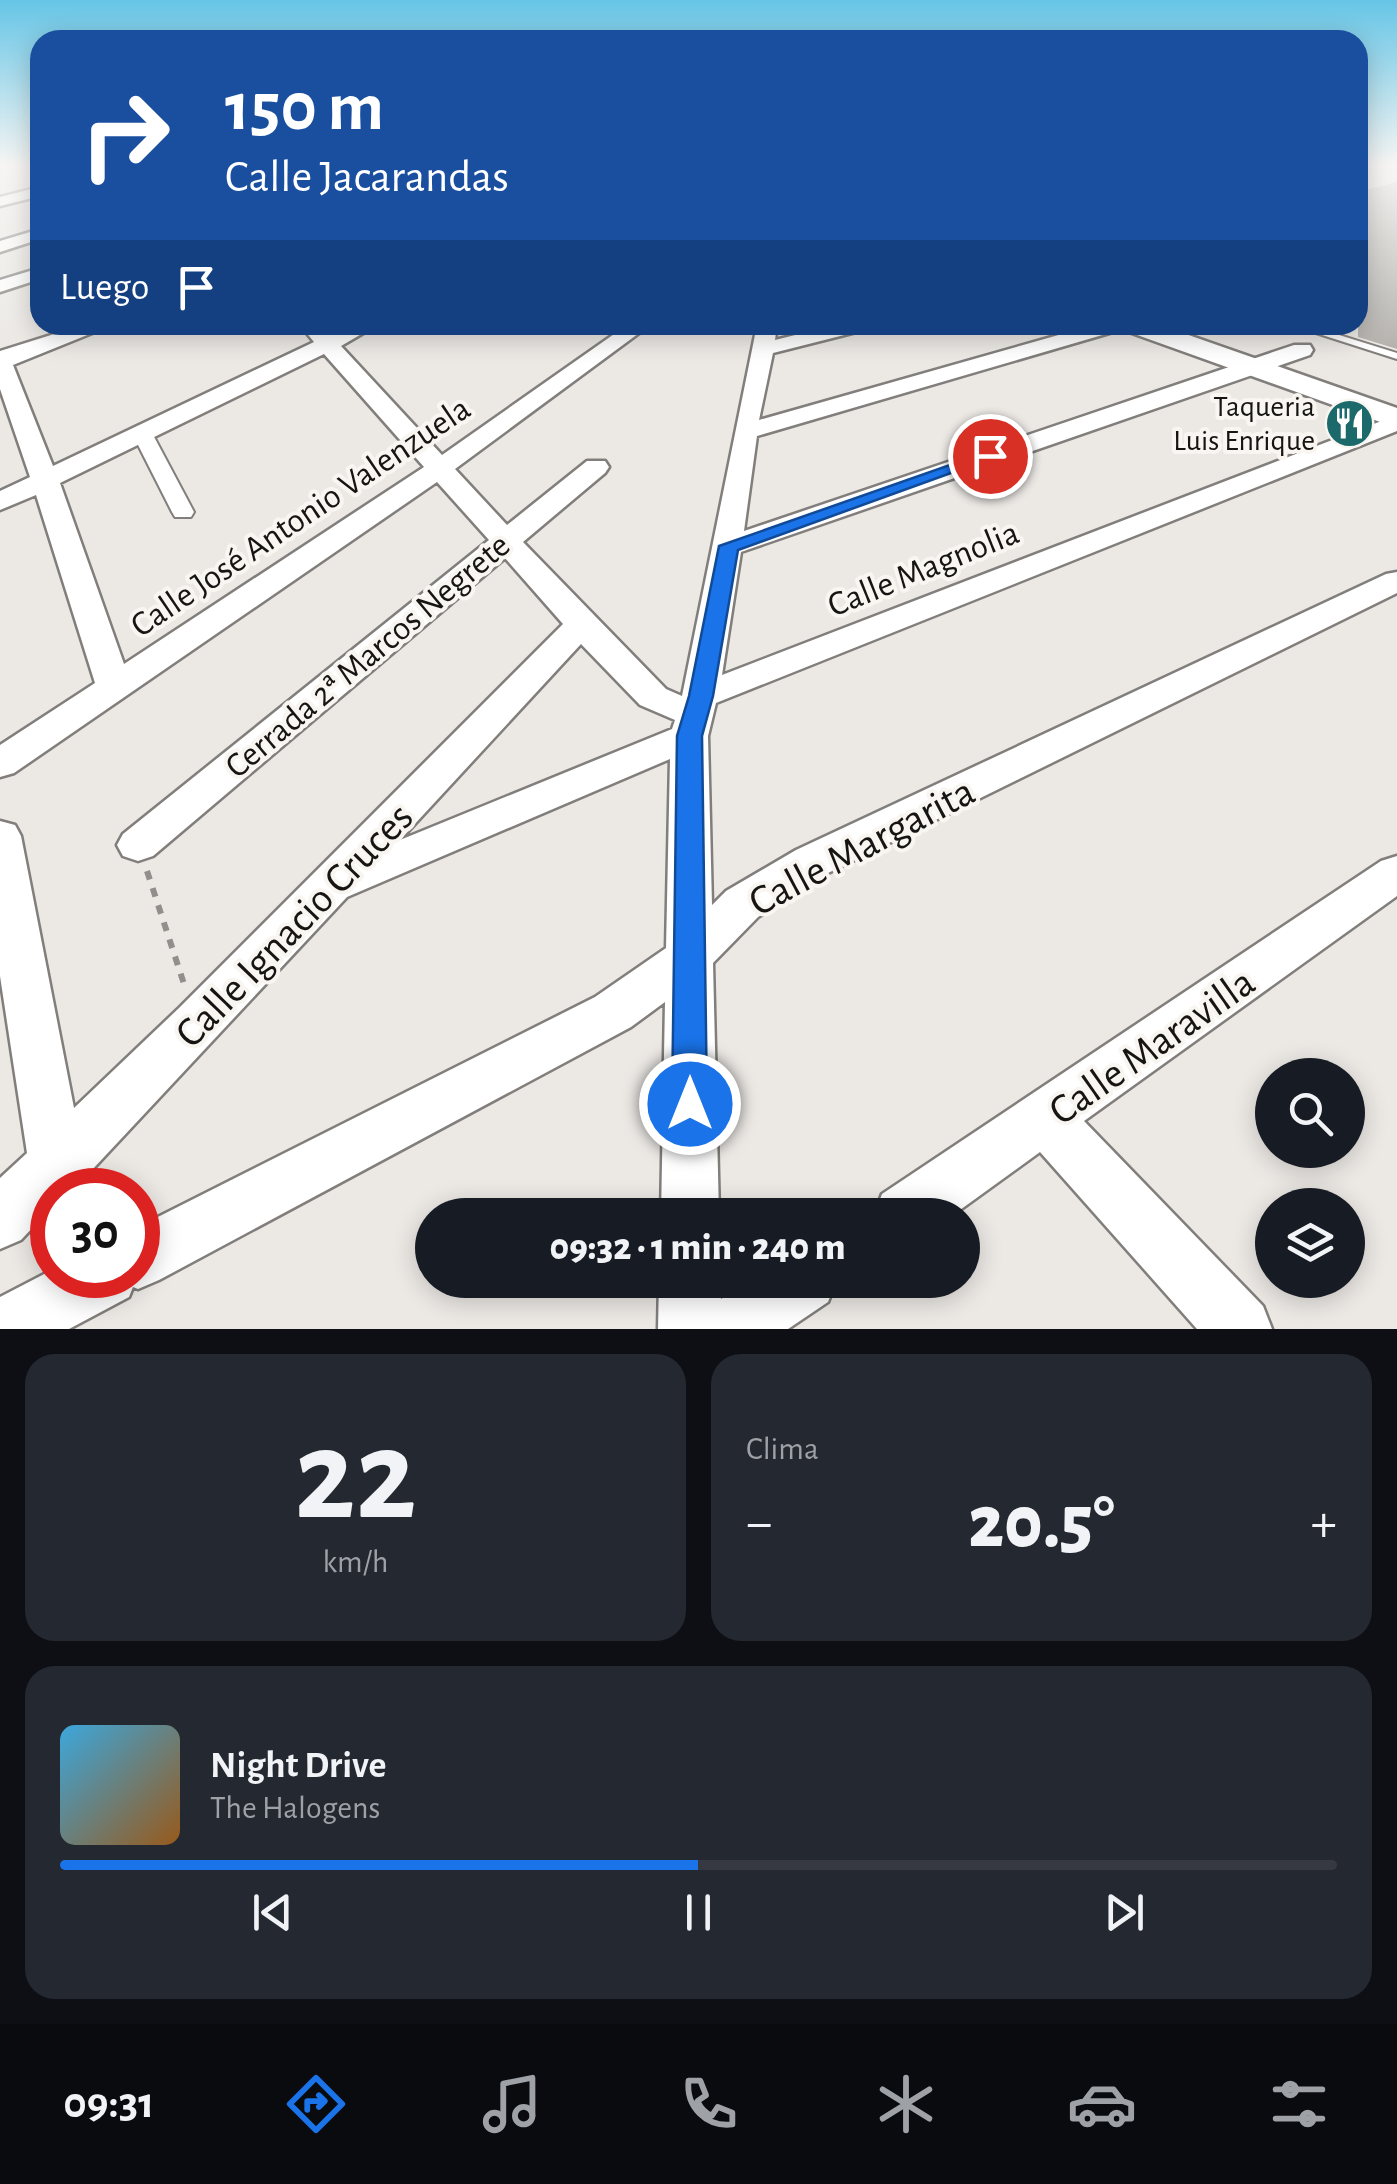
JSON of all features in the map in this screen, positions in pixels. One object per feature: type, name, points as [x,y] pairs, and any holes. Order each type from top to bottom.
[{"type":"street","points":[[0,247],[30,237]]},
{"type":"street","points":[[0,286],[30,276]]},
{"type":"street","points":[[73,335],[0,360],[45,480],[114,688]]},
{"type":"street","points":[[0,502],[142,433],[318,335],[653,697],[695,716]]},
{"type":"street","name":"Calle José Antonio Valenzuela","points":[[0,764],[440,468],[626,335]]},
{"type":"street","points":[[744,432],[1081,335]]},
{"type":"street","points":[[1162,335],[1397,421]]},
{"type":"street","points":[[690,1198],[695,716],[729,546],[744,432],[765,337]]},
{"type":"street","points":[[729,546],[1302,350]]},
{"type":"street","name":"Calle Magnolia","points":[[326,888],[695,716],[1397,421]]},
{"type":"street","points":[[142,433],[183,512]]},
{"type":"street","name":"Cerrada 2ª Marcos Negrete","points":[[138,844],[596,466]]},
{"type":"street","name":"Calle Margarita","points":[[160,1248],[613,1012],[690,957],[742,904],[811,862],[1397,581]]},
{"type":"street","name":"Calle Ignacio Cruces","points":[[0,1220],[198,1024],[582,624]]},
{"type":"street","points":[[0,836],[57,1166]]},
{"type":"street","name":"Calle Maravilla","points":[[928,1198],[1397,873]]},
{"type":"street","points":[[1046,1119],[1240,1329]]},
{"type":"street","points":[[4,1329],[63,1298]]},
{"type":"street","points":[[690,1298],[690,1329]]},
{"type":"street","points":[[733,1329],[779,1298]]},
{"type":"lane","points":[[1329,335],[1397,356]]},
{"type":"path","points":[[138,844],[198,1024]]},
{"type":"building","points":[[1368,227],[1397,227],[1397,349],[1358,337],[1368,335]]},
{"type":"place","name":"Taqueria Luis Enrique","points":[[1350,423]]},
{"type":"route","points":[[690,1104],[689,736],[701,696],[729,546],[990,456]]}]
